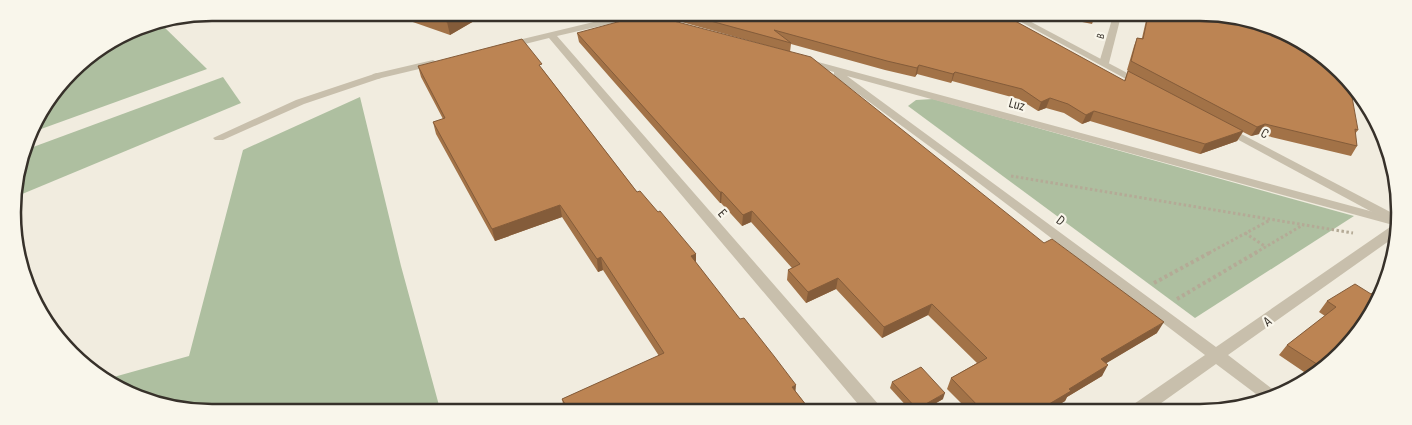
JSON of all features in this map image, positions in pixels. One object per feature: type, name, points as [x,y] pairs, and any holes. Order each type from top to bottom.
[{"type":"street","points":[[502,47],[607,21]]},
{"type":"street","points":[[657,21],[663,23]]},
{"type":"street","points":[[1024,21],[1155,91]]},
{"type":"street","name":"B","points":[[1104,63],[1116,21]]},
{"type":"street","name":"E","points":[[551,35],[868,404]]},
{"type":"street","name":"Luz","points":[[793,58],[1390,220]]},
{"type":"street","points":[[219,138],[300,102],[376,76],[444,60]]},
{"type":"street","name":"D","points":[[831,69],[1265,392]]},
{"type":"street","name":"C","points":[[1215,123],[1390,219]]},
{"type":"street","name":"A","points":[[1147,404],[1389,234]]},
{"type":"path","points":[[1006,175],[1383,238]]},
{"type":"path","points":[[1134,294],[1270,220]]},
{"type":"path","points":[[1158,311],[1303,225]]},
{"type":"path","points":[[1245,233],[1266,247]]},
{"type":"green space","points":[[165,28],[207,69],[40,129],[53,106],[86,69],[106,53],[151,31]]},
{"type":"green space","points":[[223,77],[241,103],[23,194],[25,175],[33,147]]},
{"type":"green space","points":[[360,97],[401,266],[439,404],[212,404],[188,402],[151,394],[115,377],[189,356],[243,150]]},
{"type":"green space","points":[[933,99],[1354,216],[1195,318],[908,106],[916,100]]},
{"type":"building","points":[[621,21],[674,21],[811,57],[1044,243],[1052,239],[1164,322],[1101,359],[1108,365],[1069,389],[1071,391],[1049,404],[976,404],[951,378],[987,358],[932,304],[884,327],[838,278],[808,292],[788,270],[800,264],[752,211],[743,215],[720,192],[577,33]]},
{"type":"building","points":[[711,21],[1015,21],[1125,81],[1128,71],[1243,131],[1205,144],[1094,111],[1086,115],[1068,104],[1050,98],[1041,102],[1022,89],[955,72],[953,74],[919,65],[917,68],[887,61],[774,30],[791,43]]},
{"type":"building","points":[[1147,21],[1200,21],[1237,25],[1261,31],[1284,41],[1306,53],[1326,69],[1352,97],[1358,130],[1355,129],[1357,146],[1265,124],[1257,127],[1131,61],[1137,38],[1143,39]]},
{"type":"building","points":[[522,39],[542,64],[539,65],[637,192],[640,191],[658,212],[660,211],[696,254],[691,256],[740,319],[744,318],[774,356],[796,385],[792,387],[805,404],[565,404],[562,399],[664,353],[601,257],[597,259],[560,205],[492,229],[433,122],[445,118],[418,66]]},
{"type":"building","points":[[1355,284],[1371,294],[1373,292],[1359,319],[1335,348],[1316,364],[1287,345],[1336,307],[1327,301]]},
{"type":"building","points":[[921,367],[945,393],[926,404],[912,404],[892,382]]}]
